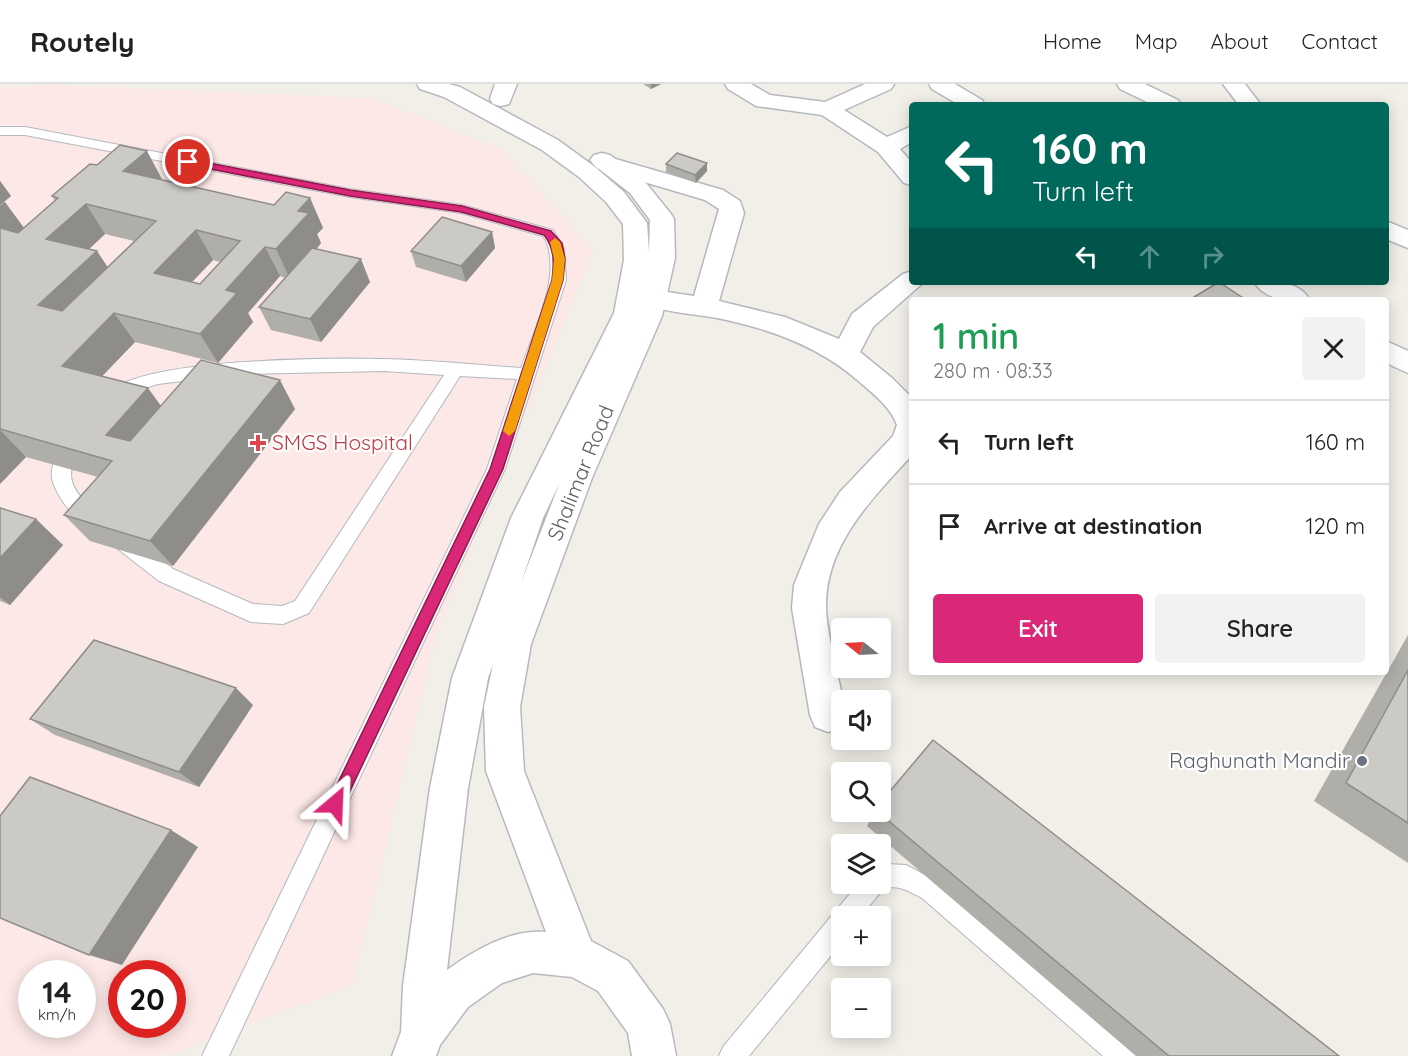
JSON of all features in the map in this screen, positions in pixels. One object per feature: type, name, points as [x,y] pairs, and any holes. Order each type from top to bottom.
[{"type":"main road","points":[[419,1044],[449,788],[470,678],[527,518],[627,313],[637,260],[634,223],[615,197],[587,172],[540,140],[452,92],[428,84]]},
{"type":"main road","name":"Shalimar Road","points":[[467,84],[503,92],[605,163],[638,189],[662,219],[662,258],[649,316],[577,478],[514,644],[502,707],[505,771],[576,956]]},
{"type":"main road","points":[[736,84],[764,101],[828,109],[886,147],[909,174]]},
{"type":"main road","points":[[828,109],[883,84]]},
{"type":"main road","points":[[940,84],[967,102]]},
{"type":"main road","points":[[1128,84],[1164,102]]},
{"type":"main road","points":[[1234,84],[1248,102]]},
{"type":"main road","points":[[886,147],[909,136]]},
{"type":"main road","points":[[605,163],[714,195],[731,206],[732,213],[704,307]]},
{"type":"main road","points":[[1389,230],[1408,240]]},
{"type":"main road","points":[[844,357],[862,321],[909,282]]},
{"type":"main road","points":[[1272,285],[1292,297]]},
{"type":"main road","points":[[654,298],[769,319],[785,325],[872,375],[906,412],[909,418]]},
{"type":"main road","points":[[1389,353],[1408,363]]},
{"type":"main road","points":[[828,715],[809,608],[811,585],[830,533],[851,501],[909,436]]},
{"type":"main road","points":[[419,1044],[453,992],[491,965],[534,952],[576,956],[613,976],[651,1040],[676,1056]]},
{"type":"lane","points":[[0,131],[25,131],[350,193],[462,209],[548,233],[556,243],[559,259],[558,280],[496,469],[215,1056]]},
{"type":"lane","points":[[104,404],[132,386],[157,378],[240,368],[384,365],[527,374]]},
{"type":"lane","points":[[82,430],[63,457],[60,478],[74,504],[166,575],[251,613],[283,615],[302,607],[456,369]]},
{"type":"lane","points":[[891,875],[908,877],[930,890],[1123,1056]]},
{"type":"lane","points":[[854,906],[865,894]]},
{"type":"lane","points":[[732,1056],[831,935]]},
{"type":"shaded area","name":"SMGS Hospital","points":[[49,85],[372,98],[501,149],[594,250],[436,635],[353,985],[166,1056],[0,1056],[0,88]]},
{"type":"building","points":[[120,145],[147,151],[123,171],[274,205],[286,192],[310,198],[298,211],[309,213],[276,249],[265,247],[226,290],[237,293],[200,334],[114,313],[62,366],[148,388],[106,435],[130,441],[201,360],[280,380],[150,541],[64,515],[112,461],[0,429],[0,228],[18,233],[58,198],[52,196],[90,164],[97,165]],"holes":[[[86,204],[156,221],[62,311],[38,305],[97,251],[46,239]],[[196,230],[240,241],[200,284],[154,273]]]},
{"type":"building","points":[[677,153],[707,163],[695,175],[666,164]]},
{"type":"building","points":[[442,217],[492,232],[461,266],[411,251]]},
{"type":"building","points":[[312,248],[361,259],[310,319],[259,307]]},
{"type":"building","points":[[1214,285],[1224,285],[1242,297],[1194,297]]},
{"type":"building","points":[[0,508],[36,519],[0,558]]},
{"type":"building","points":[[94,640],[236,688],[179,772],[30,719]]},
{"type":"building","points":[[1408,670],[1408,823],[1346,783]]},
{"type":"building","points":[[933,740],[1339,1056],[1169,1056],[890,822],[891,790]]},
{"type":"building","points":[[30,777],[171,830],[89,955],[0,918],[0,816]]},
{"type":"slow traffic","points":[[509,431],[558,280],[559,259],[555,242]]},
{"type":"place","name":"SMGS Hospital","points":[[258,443]]},
{"type":"place","name":"Raghunath Mandir","points":[[1362,761]]},
{"type":"route","points":[[188,162],[350,193],[462,209],[548,233],[556,243],[559,259],[558,280],[496,469],[335,804]]}]
